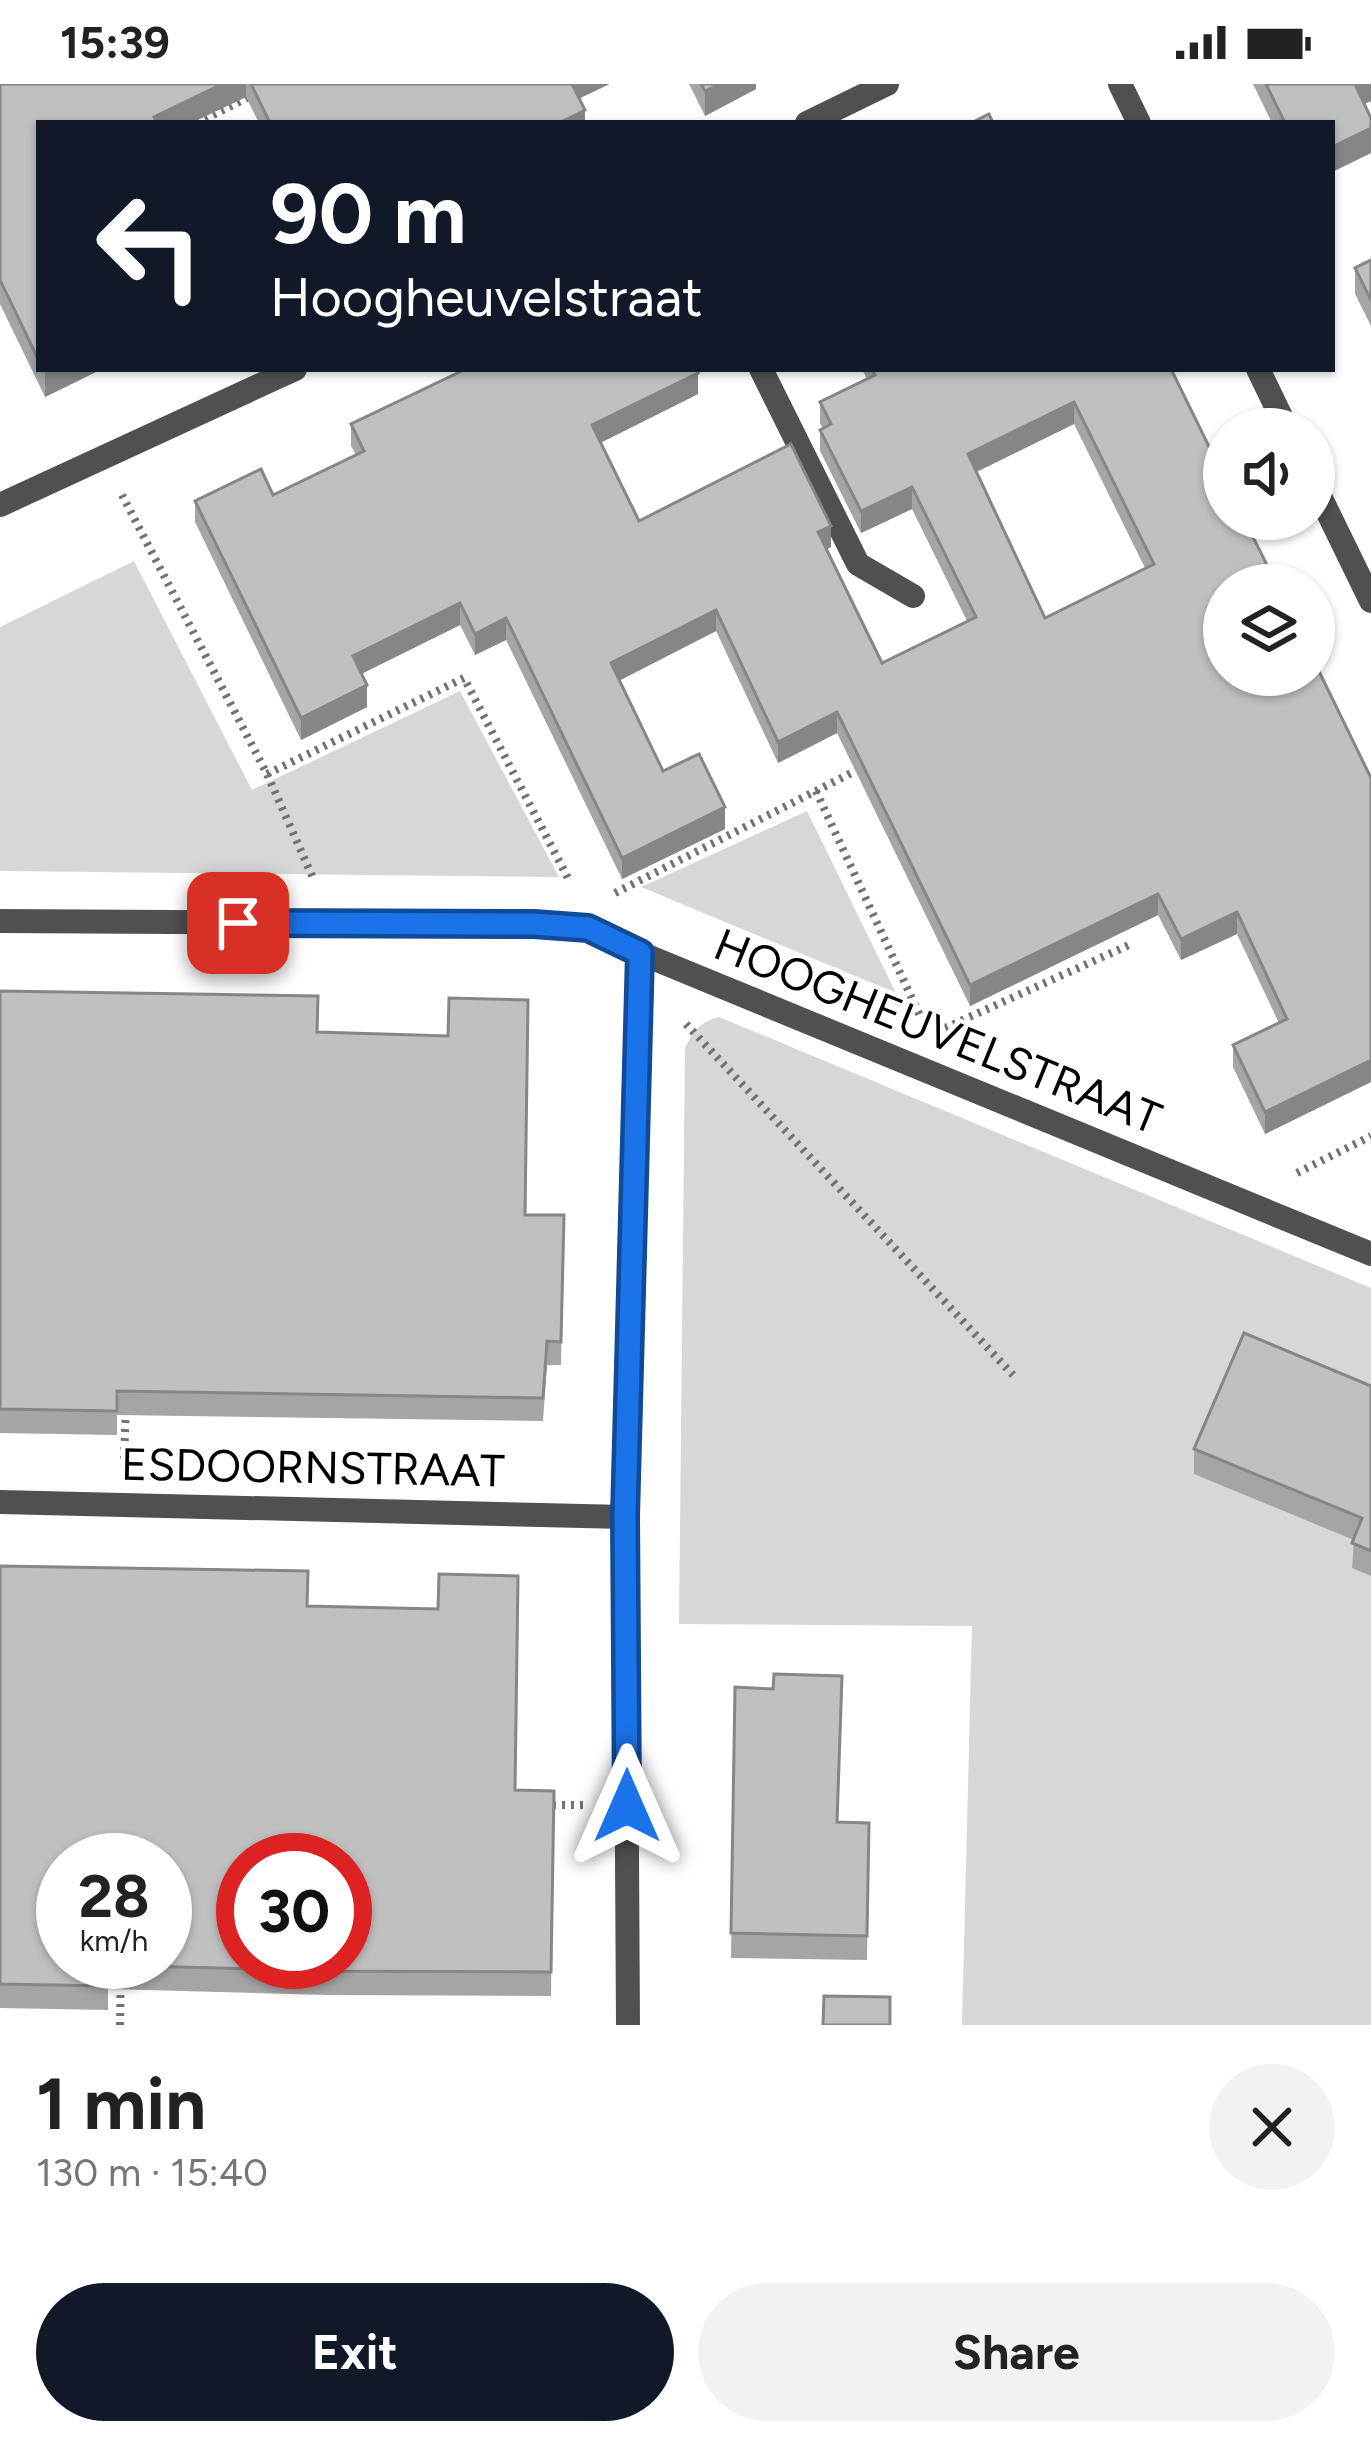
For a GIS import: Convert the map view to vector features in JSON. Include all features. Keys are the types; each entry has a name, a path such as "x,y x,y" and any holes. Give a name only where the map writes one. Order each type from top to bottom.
{"street":[{"path":"1120,84 1137,120"},
{"path":"812,120 882,85"},
{"path":"0,505 289,372"},
{"path":"762,372 857,564 913,596"},
{"path":"1259,372 1277,408"},
{"path":"1335,527 1371,601"},
{"name":"HOOGHEUVELSTRAAT","path":"0,921 588,928 640,964 1371,1254"},
{"path":"628,2025 625,1516 640,964"},
{"name":"ESDOORNSTRAAT","path":"0,1502 625,1516"}],"path":[{"path":"203,120 256,94"},
{"path":"103,458 267,774 333,924"},
{"path":"267,774 464,678 569,878 588,928"},
{"path":"588,928 617,890 878,760"},
{"path":"816,791 930,1035 1129,945"},
{"path":"640,964 1013,1375"},
{"path":"1258,1208 1268,1188 1371,1136"},
{"path":"123,1505 127,1386"},
{"path":"532,1804 627,1806"},
{"path":"120,2025 121,1989"}],"shaded area":[{"path":"134,561 252,790 460,691 559,877 0,871 0,627"},
{"path":"807,811 896,993 641,887"},
{"path":"719,1017 1371,1288 1371,2025 962,2025 972,1626 679,1624 685,1048 698,1028"}],"building":[{"path":"0,84 222,84 156,120 36,120 36,355 0,280"},
{"path":"251,84 572,84 585,110 565,120 269,120"},
{"path":"1266,84 1355,84 1371,128 1335,146 1335,120 1284,120"},
{"path":"1371,260 1371,300 1355,268"},
{"path":"460,372 698,372 592,425 639,521 791,444 831,526 818,532 882,663 976,617 912,487 861,511 820,430 831,424 820,402 874,372 1172,372 1203,434 1203,540 1254,540 1266,564 1203,564 1203,696 1331,696 1371,778 1371,1060 1265,1112 1233,1045 1287,1019 1237,912 1181,939 1158,894 970,985 837,712 778,742 716,610 611,663 663,771 699,754 725,807 622,858 506,618 475,634 460,603 353,656 367,685 301,718 195,501 261,469 273,495 364,451 351,424","holes":["1074,402 1154,564 1045,618 968,454"]},
{"path":"0,991 318,996 317,1032 448,1036 449,998 528,1000 525,1215 564,1215 561,1342 547,1341 543,1398 117,1391 117,1411 0,1409"},
{"path":"1244,1333 1371,1386 1371,1551 1352,1543 1362,1518 1194,1449"},
{"path":"0,1566 308,1571 307,1606 438,1609 439,1574 518,1576 515,1790 554,1791 551,1972 372,1971 372,1833 216,1833 216,1968 192,1967 192,1833 36,1833 36,1985 0,1984"},
{"path":"774,1674 842,1676 837,1822 869,1823 867,1936 731,1933 735,1687 773,1689"},
{"path":"824,1996 890,1997 890,2025 823,2025"}],"route":[{"path":"238,923 588,928 640,953 625,1516 627,1806"}]}
